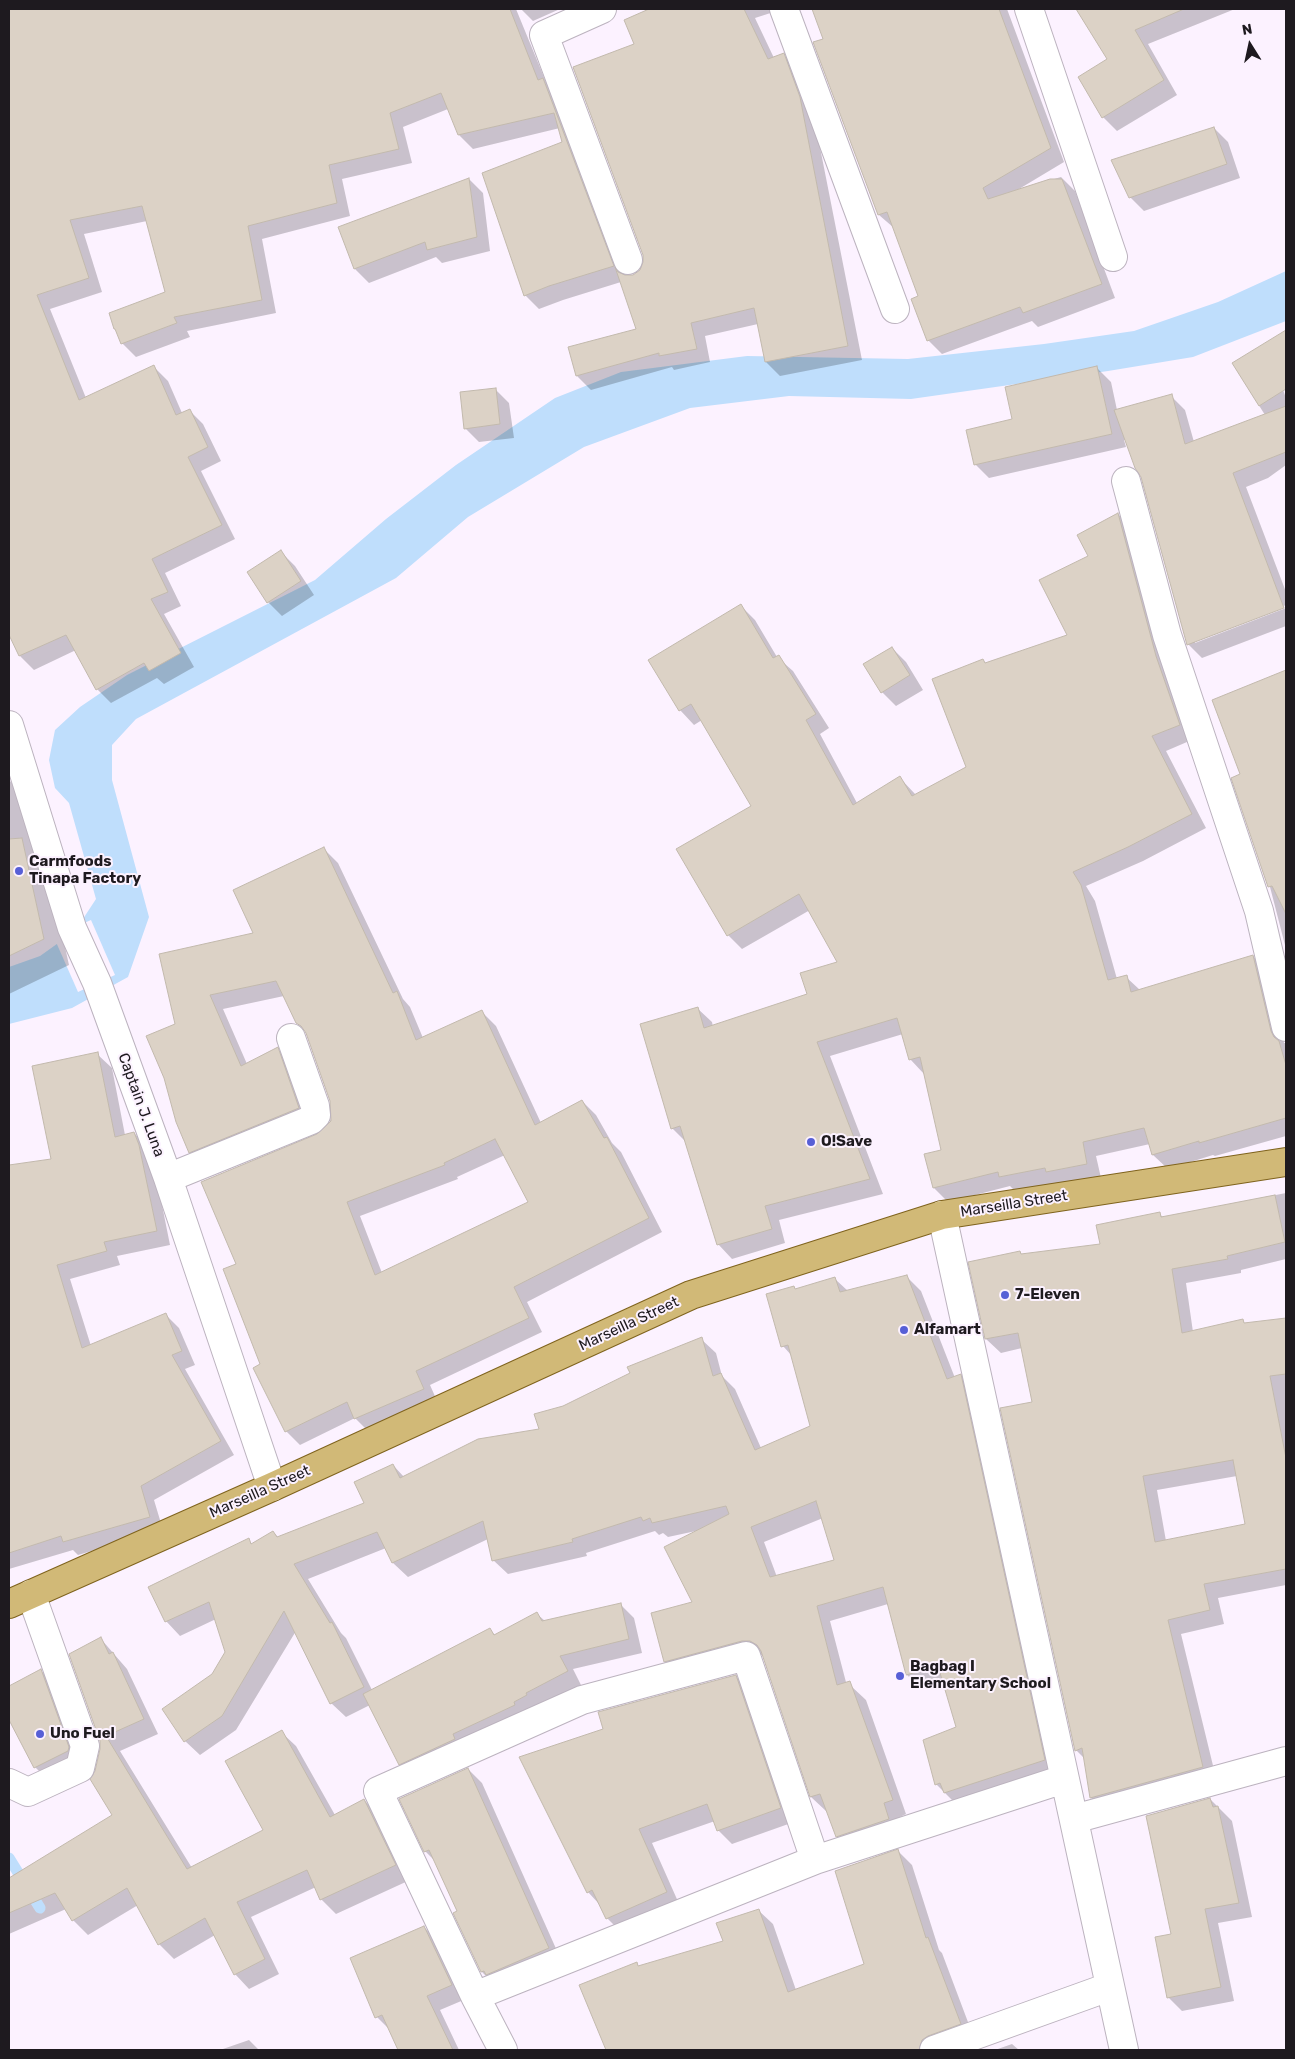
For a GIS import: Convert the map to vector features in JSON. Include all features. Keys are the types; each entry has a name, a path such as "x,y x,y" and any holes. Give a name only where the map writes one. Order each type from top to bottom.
{"main road":[{"name":"Marseilla Street","path":"20,1599 691,1295 942,1215 1286,1162"}],"street":[{"path":"602,9 544,36 628,260"},
{"path":"784,9 895,309"},
{"path":"1029,9 1113,257"},
{"path":"1126,481 1167,635 1260,911 1286,1027"},
{"name":"Captain J. Luna","path":"9,726 72,928 97,983 168,1178 272,1486"},
{"path":"168,1178 311,1120 316,1115 315,1106 291,1038"},
{"path":"942,1215 1124,2050"},
{"path":"9,1783 28,1792 80,1768 85,1746 20,1599"},
{"path":"503,2050 475,1996 378,1791 582,1700 746,1656 815,1860"},
{"path":"1074,1819 1286,1761"},
{"path":"475,1996 815,1860 1064,1779"},
{"path":"934,2050 1109,1987"}],"water":[{"path":"1286,271 1286,321 1193,357 911,399 789,396 690,408 584,447 468,517 396,578 136,719 112,745 112,780 149,917 128,977 72,1008 9,1024 9,967 40,956 75,931 96,899 69,803 55,788 49,760 55,730 80,707 127,675 315,580 386,519 456,465 555,398 621,372 747,356 908,359 1044,344 1134,331 1218,302"}],"pier":[{"path":"91,920 115,975 78,992 56,942 75,927"}],"building":[{"path":"9,9 510,9 538,80 543,78 614,266 549,286 524,296 482,173 562,142 554,113 458,135 441,93 390,113 399,149 329,165 337,203 248,226 262,300 174,317 177,323 121,344 109,313 165,292 142,206 70,220 89,278 37,295 79,400 154,365 176,415 190,409 208,447 188,457 222,525 152,559 168,592 151,599 181,653 149,671 144,663 96,690 66,635 19,656 9,635"},
{"path":"649,9 744,9 768,59 784,53 800,97 848,346 765,362 754,308 691,323 697,349 659,356 659,353 576,376 568,347 636,329 615,267 618,272 625,275 633,275 640,270 643,255 573,67 634,44 624,20"},
{"path":"812,9 999,9 1051,148 983,188 988,199 1050,179 1062,179 1102,284 1023,313 1020,307 927,341 911,299 918,296 887,212 878,215 813,42 823,39"},
{"path":"1076,9 1184,9 1135,30 1164,80 1102,118 1078,77 1107,59"},
{"path":"1214,127 1227,164 1129,198 1111,160"},
{"path":"469,178 477,237 427,250 425,242 354,269 338,227"},
{"path":"1286,330 1286,389 1259,406 1232,363"},
{"path":"1097,366 1112,434 974,465 966,430 1012,419 1005,387"},
{"path":"496,388 500,424 464,429 460,392"},
{"path":"1172,394 1185,444 1286,406 1286,452 1233,473 1284,608 1187,645 1141,477 1135,468 1114,410"},
{"path":"1118,513 1156,656 1180,725 1152,736 1192,814 1128,847 1073,872 1081,885 1108,980 1127,975 1131,992 1253,955 1271,1031 1279,1041 1286,1065 1286,1118 1152,1155 1144,1128 1083,1142 1087,1164 1046,1172 1045,1168 999,1177 998,1172 933,1188 924,1154 941,1150 920,1057 909,1060 897,1018 817,1042 870,1179 765,1206 772,1229 717,1245 680,1126 671,1129 640,1024 698,1007 704,1028 807,994 800,973 837,962 799,894 727,936 676,849 751,806 691,704 679,711 648,660 741,604 773,658 779,655 816,714 806,720 853,805 900,776 912,796 966,767 932,679 983,659 985,663 1067,635 1039,580 1088,556 1077,535"},
{"path":"281,550 301,581 267,603 247,572"},
{"path":"892,647 910,675 881,693 863,664"},
{"path":"1286,670 1286,914 1272,886 1268,887 1231,778 1240,774 1212,700"},
{"name":"Carmfoods Tinapa Factory","path":"22,838 44,939 9,956 9,839"},
{"path":"324,847 393,993 397,991 416,1040 482,1010 535,1125 582,1100 604,1138 607,1137 649,1218 514,1287 529,1318 416,1371 424,1389 354,1419 347,1402 285,1432 253,1368 260,1364 223,1269 236,1264 201,1182 317,1134 331,1121 330,1101 306,1033 296,1023 276,981 210,995 241,1066 278,1047 299,1108 189,1153 176,1122 164,1078 146,1036 175,1024 159,954 253,933 233,890","holes":["495,1139 528,1202 375,1275 347,1202 445,1165 444,1163"]},
{"path":"98,1052 115,1137 134,1132 139,1145 157,1231 104,1242 107,1251 57,1265 82,1348 166,1313 182,1351 172,1355 221,1441 141,1486 150,1517 63,1542 61,1536 9,1553 9,1165 51,1159 32,1066"},
{"path":"1275,1195 1285,1242 1227,1256 1228,1259 1172,1269 1182,1333 1243,1319 1244,1323 1286,1318 1286,1374 1270,1376 1286,1458 1286,1569 1204,1584 1210,1610 1168,1620 1203,1767 1090,1798 1082,1748 1075,1751 1000,1408 1032,1402 1018,1333 985,1339 968,1262 1020,1251 1021,1254 1100,1244 1096,1225 1160,1212 1161,1217","holes":["1233,1460 1245,1524 1155,1542 1143,1476"]},
{"path":"907,1275 947,1379 961,1374 1045,1760 944,1793 940,1783 935,1785 923,1740 956,1727 938,1666 906,1675 883,1587 817,1606 837,1685 850,1681 893,1800 884,1803 889,1819 836,1837 820,1794 810,1797 761,1651 757,1645 750,1641 742,1641 664,1662 651,1613 692,1602 664,1547 729,1514 726,1506 652,1523 650,1518 643,1521 641,1517 572,1539 573,1542 492,1561 483,1521 392,1563 377,1532 294,1564 330,1623 332,1622 364,1687 330,1704 284,1611 222,1716 184,1742 162,1709 212,1674 225,1652 209,1602 165,1622 148,1587 249,1538 251,1544 273,1531 277,1537 364,1503 354,1482 393,1464 400,1478 478,1439 539,1429 534,1414 563,1406 630,1373 627,1367 702,1337 713,1376 721,1373 755,1450 810,1426 788,1345 781,1347 766,1294 794,1286 795,1289 835,1277 840,1292","holes":["816,1501 834,1560 770,1577 751,1527"]},
{"path":"621,1603 629,1639 560,1656 568,1671 526,1693 527,1695 514,1702 515,1705 453,1734 455,1739 399,1765 363,1694 490,1628 494,1635 537,1612 542,1621"},
{"path":"101,1637 109,1654 113,1652 144,1719 106,1736 187,1869 263,1830 225,1761 282,1730 330,1817 364,1799 396,1865 320,1900 307,1870 237,1902 265,1959 234,1975 205,1918 158,1945 127,1888 72,1921 55,1893 9,1913 9,1878 112,1815 90,1779 95,1771 100,1741 69,1654"},
{"name":"Uno Fuel","path":"41,1669 69,1747 68,1751 34,1768 9,1720 9,1686"},
{"path":"736,1675 781,1808 717,1831 707,1804 639,1829 667,1892 606,1919 592,1890 587,1893 519,1757 603,1729 598,1712"},
{"path":"468,1768 549,1948 486,1975 484,1971 481,1972 453,1913 457,1911 429,1850 424,1852 399,1799"},
{"path":"1210,1798 1213,1807 1218,1806 1239,1903 1205,1909 1221,1987 1167,1998 1155,1937 1171,1934 1146,1816"},
{"path":"898,1849 926,1938 928,1937 961,2024 928,2036 922,2040 919,2050 606,2050 579,1985 637,1962 638,1966 723,1941 716,1923 759,1909 788,1992 864,1964 835,1871"},
{"path":"424,1926 452,1985 427,1996 453,2050 398,2050 382,2015 375,2018 350,1958"}],"waterway":[{"path":"9,1858 40,1908"}],"place":[{"name":"Carmfoods Tinapa Factory","path":"19,871"},
{"name":"O!Save","path":"811,1142"},
{"name":"7-Eleven","path":"1005,1295"},
{"name":"Alfamart","path":"904,1330"},
{"name":"Bagbag I Elementary School","path":"900,1676"},
{"name":"Uno Fuel","path":"40,1734"}]}
